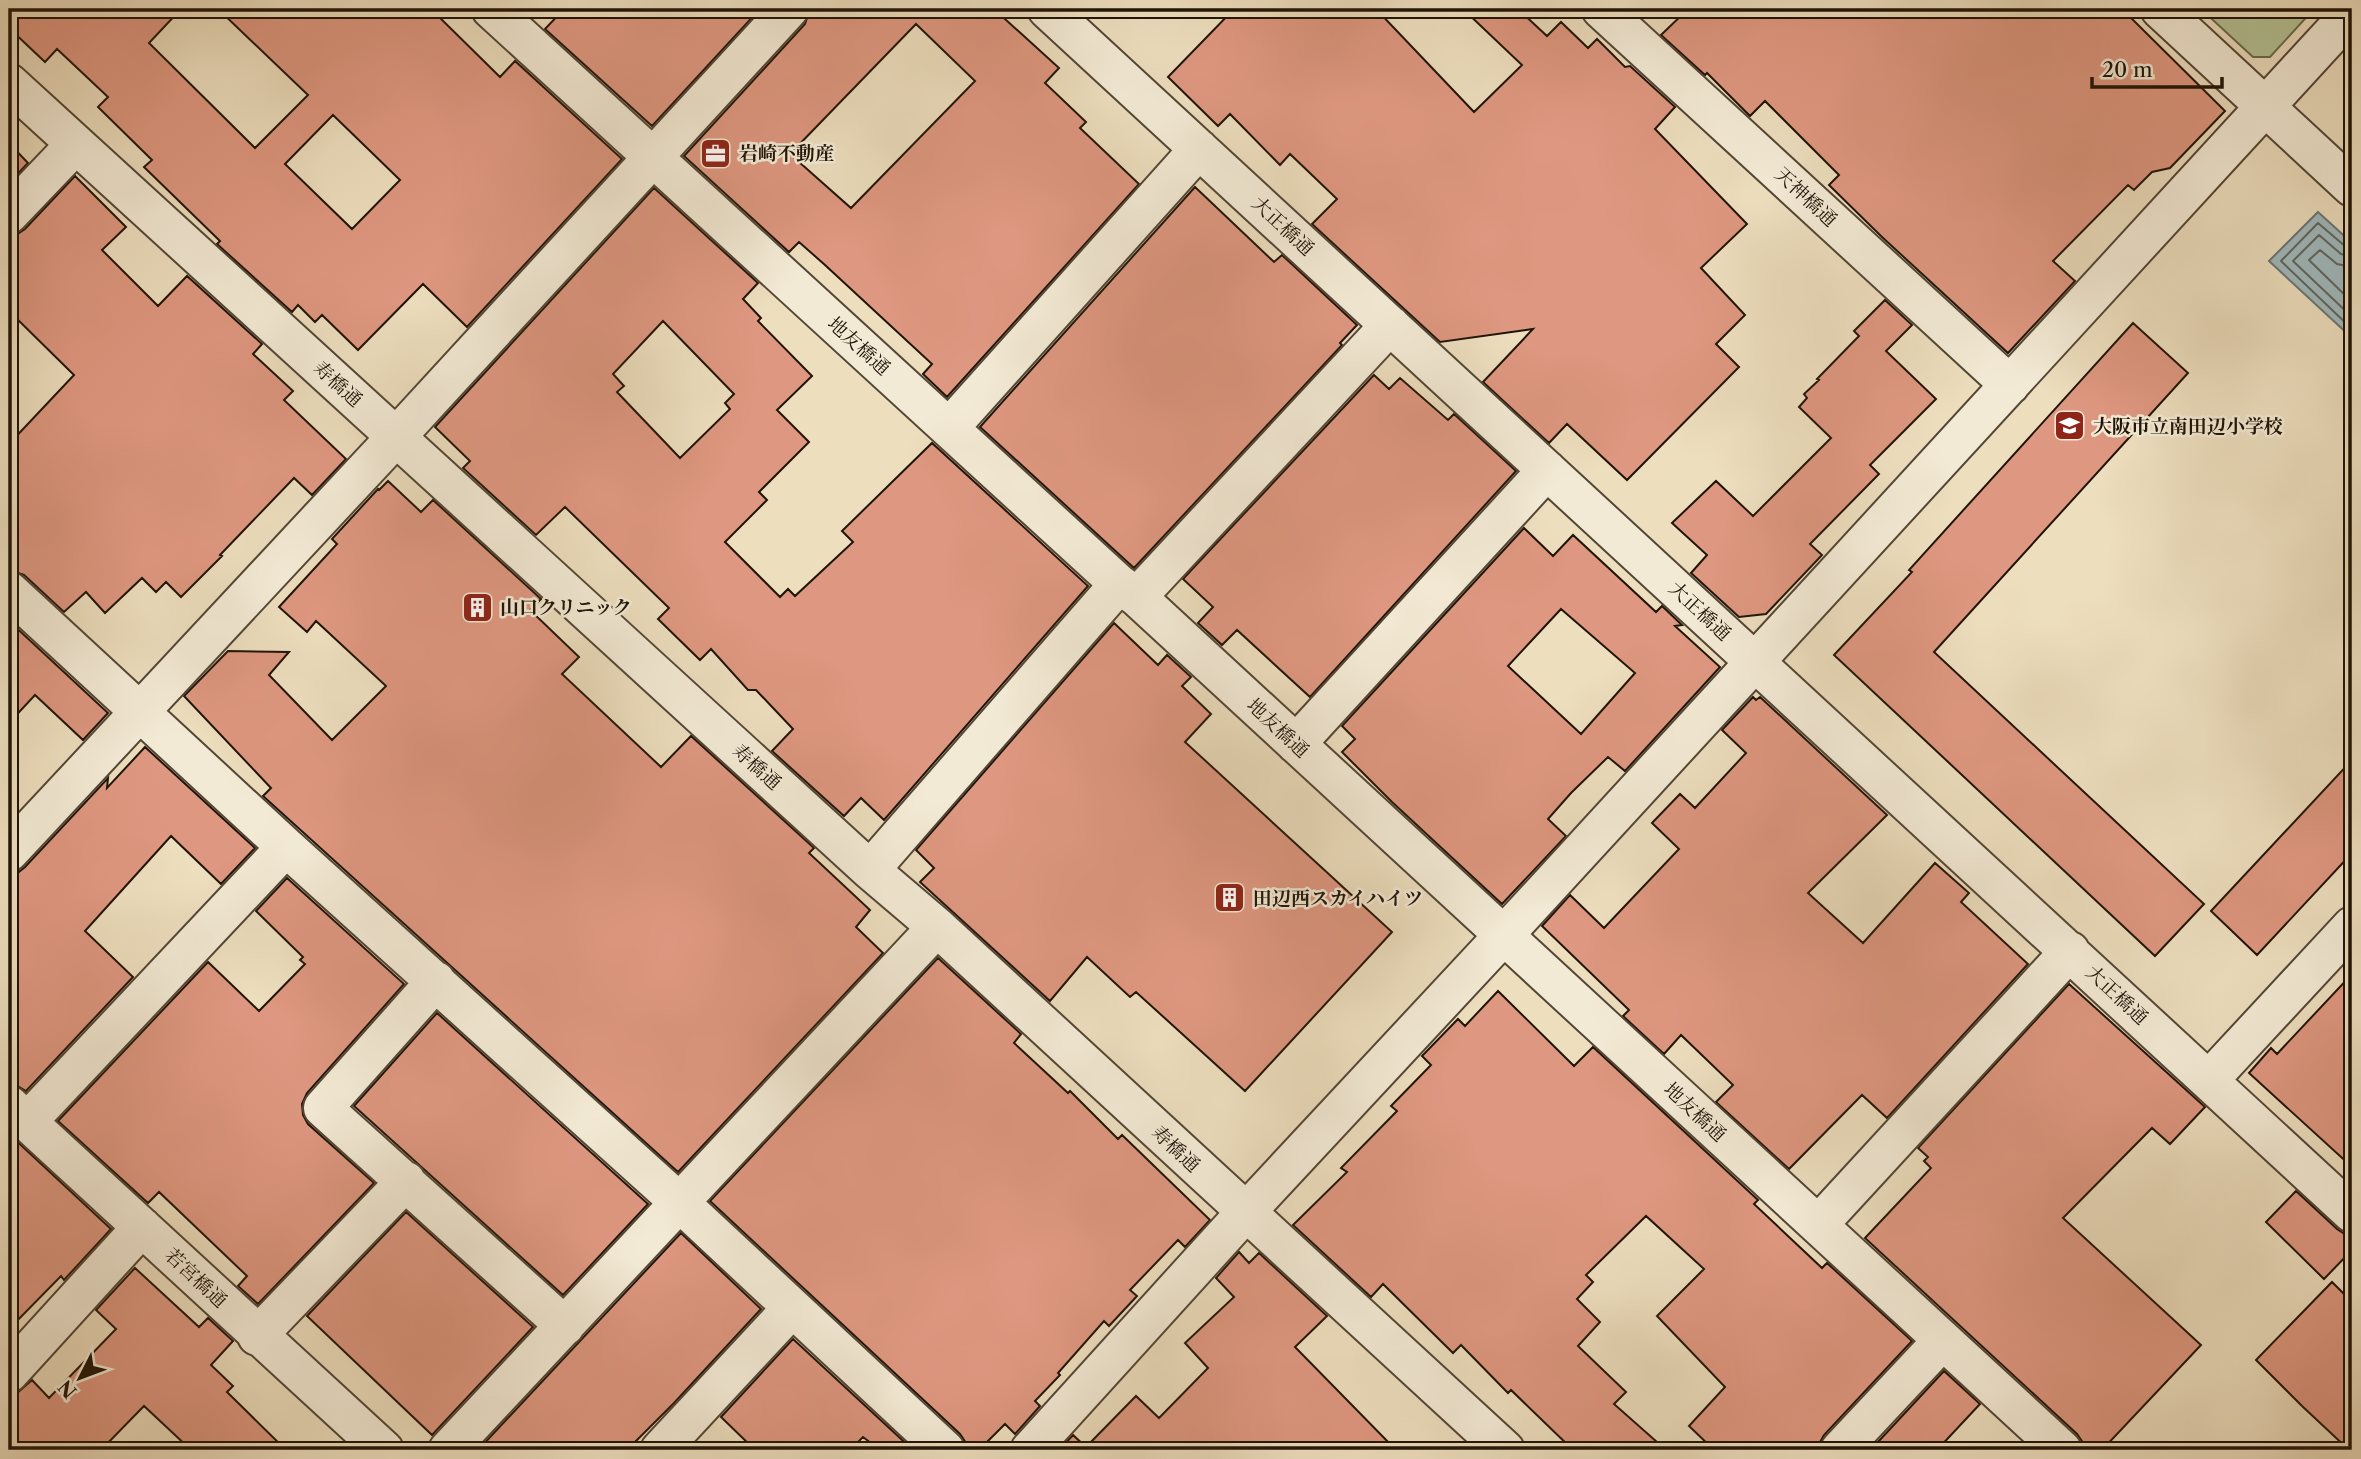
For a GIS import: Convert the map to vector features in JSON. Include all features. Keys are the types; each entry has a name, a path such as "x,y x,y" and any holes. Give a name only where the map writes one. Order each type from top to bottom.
{"street":[{"name":"地友橋通","path":"491,9 1296,744 2062,1450"},
{"path":"9,852 396,438 789,9"},
{"name":"大正橋通","path":"1047,9 2352,1213"},
{"name":"天神橋通","path":"1601,9 2010,385"},
{"path":"2160,9 2352,187"},
{"path":"1030,1450 1245,1213 2352,12"},
{"name":"寿橋通","path":"9,83 870,870 937,927 1505,1450"},
{"path":"9,214 75,145"},
{"path":"949,428 1199,149"},
{"path":"870,870 1128,591 1390,325"},
{"path":"1296,744 1547,470"},
{"path":"9,591 286,847 680,1202 945,1450"},
{"path":"18,1113 286,847"},
{"path":"2210,1080 2352,926"},
{"path":"448,1450 937,927"},
{"path":"1818,1225 2070,951"},
{"path":"436,981 323,1108 565,1326"},
{"name":"若宮橋通","path":"18,1113 257,1336 384,1450"},
{"path":"257,1336 406,1181"},
{"path":"9,1373 142,1227"},
{"path":"660,1450 792,1308"},
{"path":"1840,1450 1942,1341"}],"green space":[{"path":"2201,9 2314,9 2270,57 2253,57"}],"water":[{"path":"2318,212 2352,243 2352,338 2269,261"}],"building":[{"path":"9,9 181,9 149,43 255,148 308,95 218,9 431,9 500,77 515,61 622,159 467,327 423,284 358,350 322,315 315,322 298,305 292,312 217,244 220,241 144,167 152,160 98,107 108,97 57,49 45,62 9,28","holes":["333,115 400,180 352,229 285,164"]},
{"path":"564,9 760,9 652,126 545,29"},
{"path":"810,9 994,9 1059,68 1045,83 1086,122 1080,128 1139,184 947,397 923,374 932,364 825,265 799,242 789,252 684,156 805,24","holes":["916,24 975,81 851,208 790,154"]},
{"path":"1234,9 1376,9 1474,112 1522,65 1463,9 1518,9 1547,36 1561,22 1588,48 1597,39 1625,67 1630,66 1675,107 1655,129 1747,224 1701,268 1745,315 1716,344 1739,367 1627,480 1567,424 1549,443 1483,382 1533,329 1440,342 1312,224 1337,199 1290,154 1280,165 1230,114 1218,126 1168,77"},
{"path":"1688,9 2122,9 2225,111 2170,168 2152,172 2134,190 2128,185 2053,261 2075,281 2008,353 1829,185 1839,175 1765,101 1750,116 1707,73 1705,75 1661,35"},
{"path":"9,143 28,163 9,183"},
{"path":"75,176 126,227 102,250 158,306 187,276 262,344 253,354 293,391 284,400 346,459 312,495 294,478 181,597 166,582 156,592 142,578 105,613 86,592 64,612 24,575 9,570 9,444 74,375 9,311 9,235 16,235 25,229"},
{"path":"1195,187 1274,262 1282,255 1357,325 1340,343 1342,345 1134,568 980,427"},
{"path":"654,188 758,283 743,299 761,318 758,321 812,376 777,410 809,442 759,492 767,500 725,542 780,597 788,589 795,596 853,542 842,531 932,443 1088,586 884,820 861,798 844,816 772,751 793,729 756,690 748,690 711,649 700,660 658,619 669,608 565,507 536,535 463,468 470,461 435,427","holes":["663,321 734,394 725,403 730,409 680,458 617,392 624,386 613,374"]},
{"path":"1885,300 1912,325 1886,351 1936,399 1870,465 1879,474 1810,544 1822,555 1766,614 1739,617 1691,573 1707,555 1672,523 1716,481 1753,516 1831,438 1799,407 1807,398 1804,394 1859,336 1854,331"},
{"path":"2133,323 2188,373 1934,652 2204,904 2155,956 1834,655 1912,572 1909,570"},
{"path":"1374,375 1389,389 1400,378 1448,420 1454,414 1516,471 1310,697 1237,630 1222,645 1198,623 1213,607 1183,579"},
{"path":"388,481 421,512 433,500 541,599 530,610 579,657 562,674 661,767 691,736 814,848 809,853 870,910 856,927 883,953 678,1172 263,796 271,788 184,696 228,651 289,652 269,675 332,740 386,686 316,621 307,632 279,607 337,544 332,539"},
{"path":"1524,528 1553,556 1573,535 1656,612 1662,606 1682,625 1675,626 1720,667 1625,771 1608,757 1571,793 1548,819 1566,836 1502,904 1342,752 1355,739 1342,726","holes":["1561,609 1635,673 1581,734 1508,666"]},
{"path":"9,621 108,713 83,740 35,695 9,723"},
{"path":"1114,623 1158,665 1167,655 1191,677 1182,686 1211,714 1185,742 1392,932 1245,1091 1136,992 1130,997 1087,957 1050,1001 920,882 934,868 916,850"},
{"path":"1753,697 1756,700 1760,697 1887,815 1808,893 1863,943 1935,863 1969,893 1961,902 2028,964 1887,1118 1862,1095 1789,1169 1716,1102 1733,1085 1681,1035 1664,1054 1623,1016 1629,1010 1542,926 1570,895 1604,928 1679,849 1652,823 1680,794 1695,808 1746,753 1722,730"},
{"path":"145,747 255,848 221,884 171,836 85,931 133,977 26,1091 9,1084 9,880 25,867 108,778 107,788"},
{"path":"2352,760 2352,853 2257,955 2211,911"},
{"path":"287,878 404,984 307,1093 302,1104 303,1115 308,1124 374,1183 258,1304 238,1286 247,1276 159,1192 148,1203 58,1121 208,962 259,1011 305,964 300,960 303,957 256,911"},
{"path":"938,958 1021,1034 1014,1043 1068,1093 1070,1091 1118,1139 1122,1135 1210,1220 1185,1247 1178,1240 1130,1290 1137,1296 1109,1326 1104,1321 1058,1373 1060,1375 1035,1401 1040,1406 1015,1434 1005,1424 979,1450 966,1450 966,1443 960,1434 710,1201"},
{"path":"2352,974 2352,1167 2249,1073 2271,1048 2277,1054"},
{"path":"2069,984 2205,1107 2170,1144 2152,1128 2063,1218 2201,1345 2102,1450 2088,1450 2077,1434 1865,1238 1931,1168 1924,1161 1928,1157 1918,1148"},
{"path":"1498,991 1574,1066 1593,1047 1758,1200 1754,1204 1822,1268 1827,1263 1912,1341 1824,1435 1819,1450 1714,1450 1689,1426 1725,1387 1657,1316 1704,1269 1646,1216 1586,1275 1593,1282 1577,1299 1600,1322 1578,1346 1626,1392 1614,1404 1666,1450 1573,1450 1511,1390 1508,1393 1461,1345 1453,1353 1383,1284 1371,1297 1293,1225 1347,1172 1341,1168 1397,1111 1391,1106 1431,1065 1422,1056 1458,1019 1465,1026"},
{"path":"437,1013 648,1204 563,1295 354,1106"},
{"path":"9,1134 111,1229 64,1280 61,1276 9,1329"},
{"path":"2296,1191 2337,1229 2352,1239 2352,1250 2324,1279 2266,1222"},
{"path":"406,1212 533,1327 432,1435 307,1316"},
{"path":"681,1233 761,1309 674,1403 627,1450 478,1450"},
{"path":"1239,1252 1249,1263 1259,1253 1327,1316 1295,1347 1396,1450 1059,1450 1073,1435 1086,1447 1136,1396 1159,1418 1208,1368 1185,1343 1234,1297 1216,1278"},
{"path":"135,1268 199,1327 208,1318 233,1341 211,1365 233,1386 227,1392 286,1450 191,1450 144,1406 101,1450 9,1450 9,1394 16,1394 32,1380 49,1398 116,1329 96,1310"},
{"path":"2332,1282 2352,1302 2352,1450 2256,1360"},
{"path":"793,1339 913,1450 880,1450 863,1437 850,1450 755,1450 721,1417"},
{"path":"1944,1371 1980,1404 1937,1450 1884,1450 1877,1443"}],"place":[{"name":"岩崎不動産","path":"716,153"},
{"name":"大阪市立南田辺小学校","path":"2070,426"},
{"name":"山口クリニック","path":"477,607"},
{"name":"田辺西スカイハイツ","path":"1230,898"}]}
